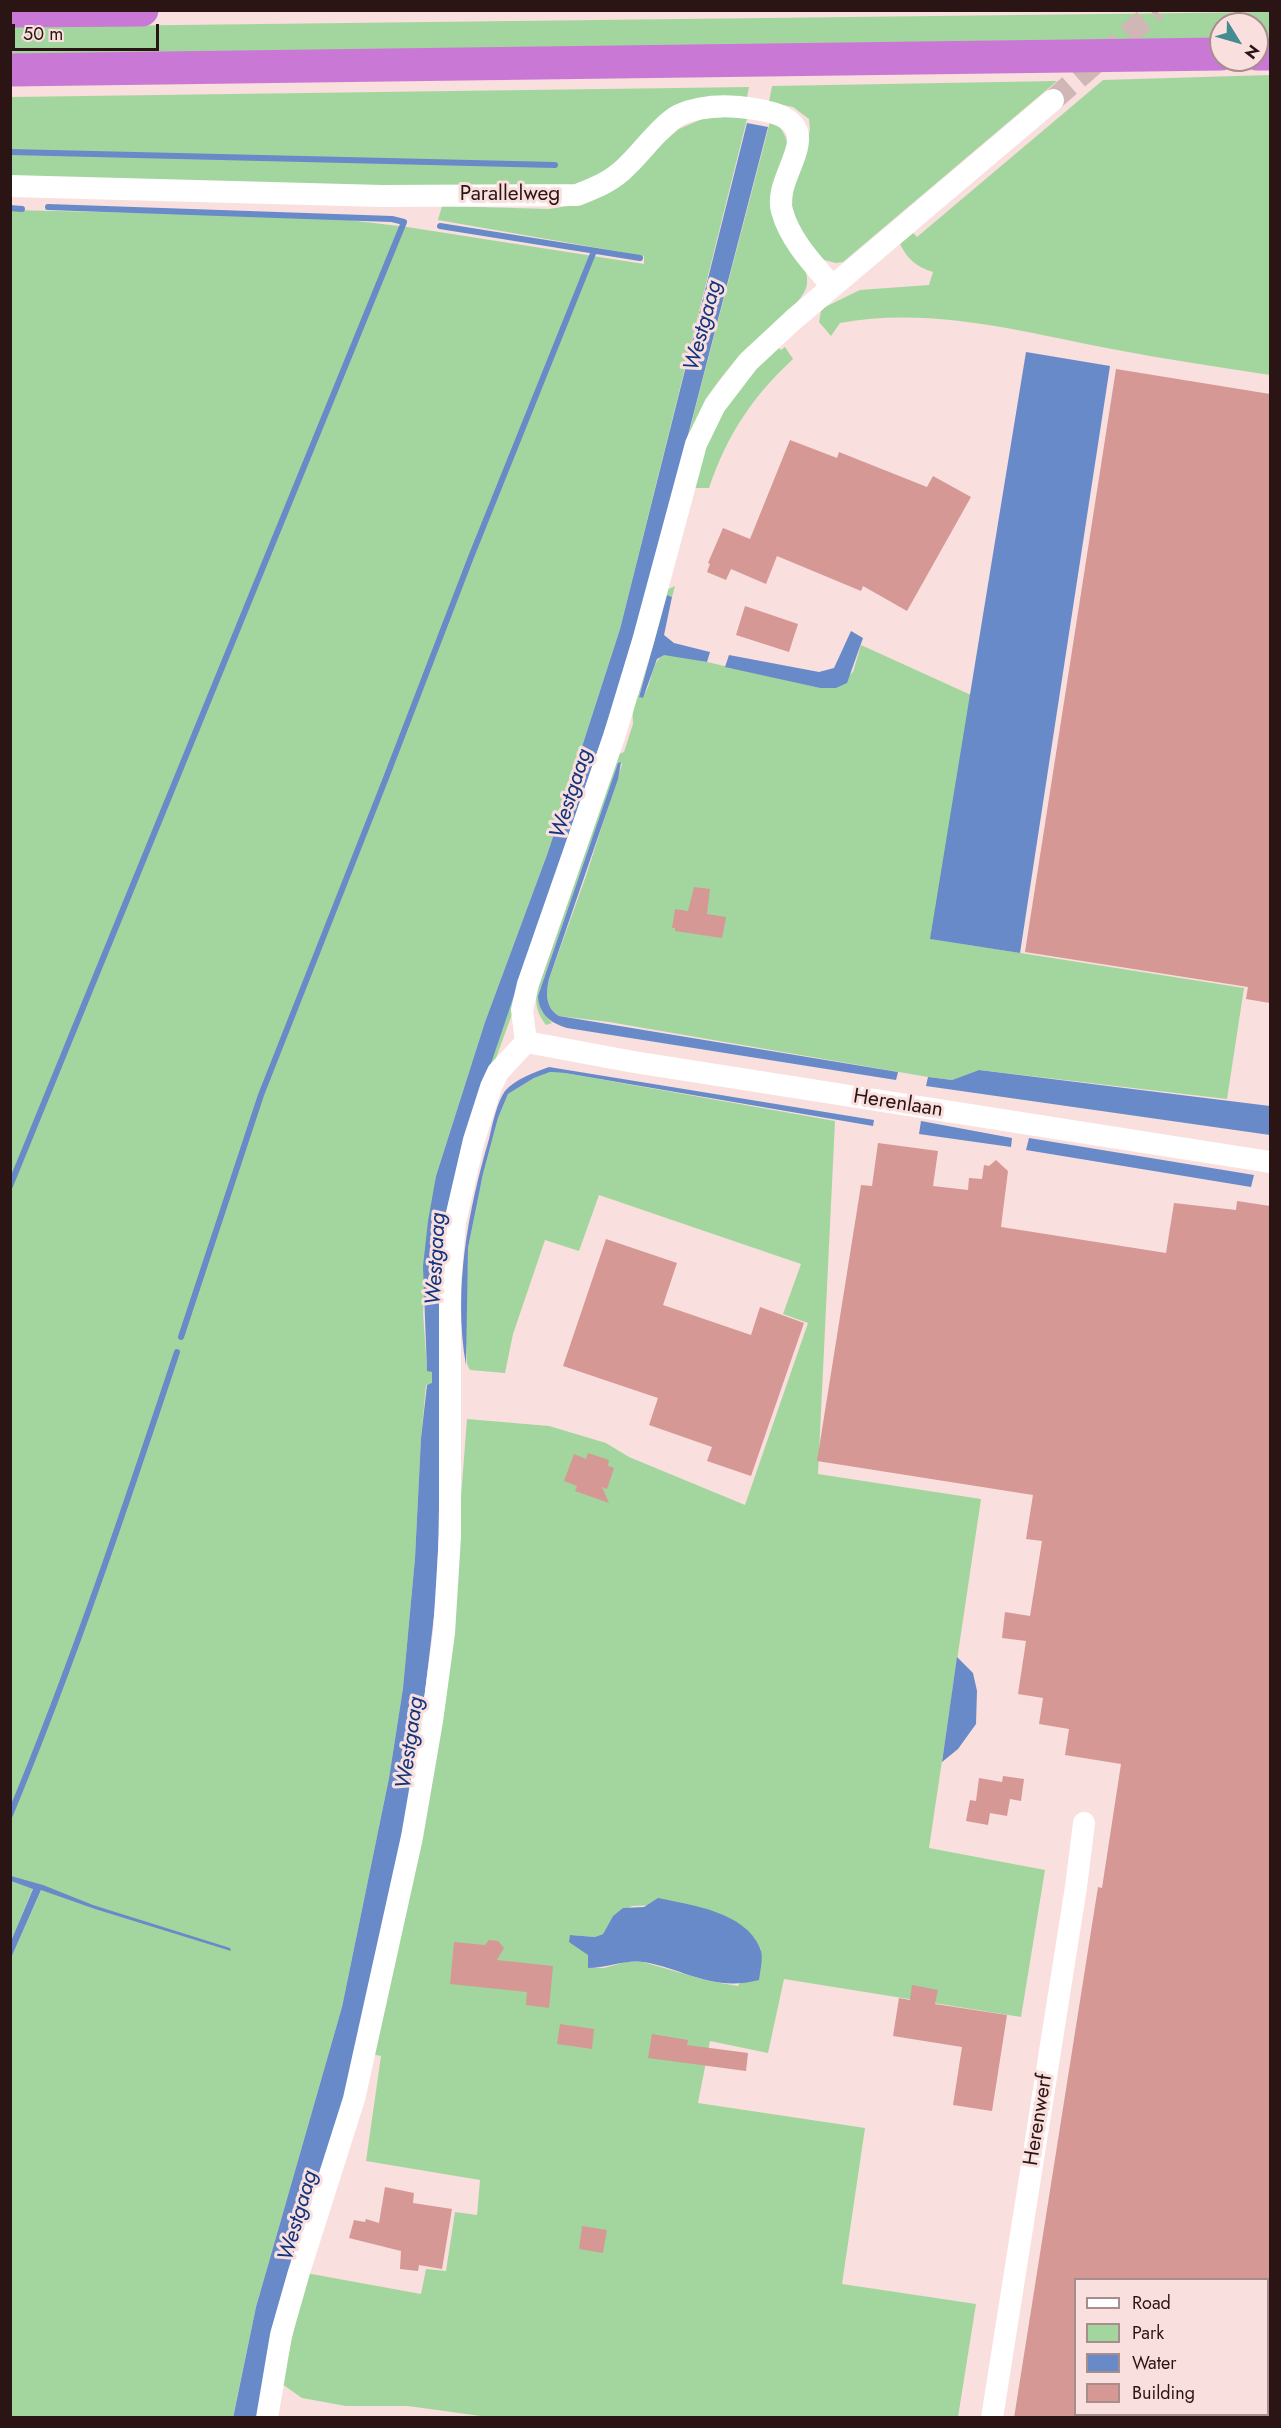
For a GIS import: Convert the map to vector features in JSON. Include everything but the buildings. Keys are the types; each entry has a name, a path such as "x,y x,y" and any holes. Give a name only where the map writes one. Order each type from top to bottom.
{"highway":[{"path":"10,11 142,10"},
{"path":"10,70 1209,54"}],"street":[{"path":"267,2418 281,2335 356,2087 412,1837 432,1721 444,1633 450,1536 450,1283 454,1222 474,1140 491,1087 498,1072 526,1042 522,1010 528,984 614,737 643,641 696,444 715,405 747,362 832,286 1053,100"},
{"name":"Parallelweg","path":"10,186 382,196 577,195 603,185 626,168 678,116 734,105 774,112 793,126 798,139 796,155 781,192 781,209 791,235 832,286"},
{"name":"Herenlaan","path":"526,1042 634,1062 1270,1162"},
{"name":"Herenwerf","path":"992,2418 1074,1899 1084,1822"}],"green space":[{"path":"1270,12 1270,46 1269,46"},
{"path":"1209,13 1209,46 11,58 10,27"},
{"path":"1270,75 1270,375 943,319 874,319 840,323 831,336 819,322 821,311 825,307 860,290 929,285 933,272 913,262 900,244 913,233 917,237 1103,80"},
{"path":"1057,81 843,262 824,260 798,232 792,206 793,189 810,130 809,119 793,107 769,102 772,86"},
{"path":"749,87 746,102 692,101 594,179 557,191 11,178 11,97"},
{"path":"748,115 620,629 548,852 485,1022 436,1176 423,1312 427,1370 432,1372 432,1384 426,1385 415,1558 403,1688 389,1778 342,2007 256,2307 233,2417 11,2418 11,1958 43,1886 10,1876 11,210 323,217 407,227 644,264 644,256 438,220 442,206 549,209 574,205 659,146 679,129 702,119"},
{"path":"771,118 782,130 787,142 785,163 773,198 775,221 803,265 807,274 807,284 804,292 790,310 729,367 705,401 690,438 656,577 622,694 564,869 478,1109 462,1163 448,1237 446,1374 442,1374 443,1244 452,1187 485,1077 563,860 622,679 649,585"},
{"path":"778,347 781,350 785,347 793,359 765,388 742,418 724,451 709,488 689,488 716,422 755,370"},
{"path":"675,586 672,597 667,595 639,696 641,698 648,688 659,658 664,654 820,688 836,688 853,672 861,645 971,695 931,939 1244,988 1227,1099 979,1070 952,1080 609,1022 559,1016 549,1004 547,990 549,979 586,876 622,764 620,762 538,996 542,1012 552,1023 546,1025 536,1004 539,981 617,755 624,752 633,724 632,695 662,592"},
{"path":"550,1072 565,1073 835,1121 818,1474 981,1499 929,1848 1045,1870 1021,2017 784,1979 768,2053 710,2041 698,2103 865,2128 842,2284 976,2304 958,2417 495,2418 408,2406 346,2406 302,2398 282,2384 306,2273 421,2294 426,2269 446,2271 455,2212 477,2215 480,2180 366,2161 381,2056 371,2054 449,1653 467,1419 549,1426 606,1443 629,1457 745,1505 808,1323 783,1314 801,1264 599,1195 579,1251 545,1240 513,1334 505,1373 470,1370 467,1364 465,1319 468,1248 483,1174 498,1118 508,1094 534,1078","holes":["687,1904 729,1918 745,1929 761,1949 738,1986 709,1981 643,1962 626,1962 604,1968 589,1968 588,1955 570,1935 595,1937 603,1934 613,1916 632,1906"]},
{"path":"11,1881 33,1888 11,1941"}],"water":[{"name":"Westgaag","path":"747,123 768,127 649,585 622,679 470,1125 439,1508 437,1590 415,1777 374,1984 257,2417 233,2418 256,2307 342,2007 389,1778 403,1688 415,1558 421,1438 427,1385 432,1383 432,1372 427,1371 423,1266 436,1176 485,1022 548,852 620,629"},
{"path":"1026,352 1110,366 1020,953 930,939"},
{"path":"667,595 672,597 664,635 674,643 710,652 707,662 664,655 657,659 643,698 639,697"},
{"path":"851,631 863,638 847,683 836,688 820,688 725,667 729,655 819,672 834,668"},
{"path":"621,762 618,779 549,979 548,999 554,1012 559,1016 898,1072 896,1080 567,1028 556,1024 543,1013 538,996 618,763"},
{"path":"549,1067 874,1120 873,1126 565,1073 550,1072 534,1078 508,1094 498,1118 483,1174 468,1248 466,1365 461,1308 465,1250 475,1194 495,1114 502,1096 509,1087 526,1076"},
{"path":"979,1070 1270,1106 1270,1135 926,1086 928,1077 952,1080"},
{"path":"921,1121 1012,1138 1011,1147 919,1134"},
{"path":"1029,1138 1254,1175 1251,1187 1026,1150"},
{"path":"957,1657 973,1673 977,1691 976,1724 958,1749 942,1762"},
{"path":"11,1876 43,1885 93,1905 230,1948 231,1951 41,1890 11,1958 11,1941 33,1889 11,1881"},
{"path":"658,1898 701,1907 730,1918 743,1926 760,1948 762,1960 759,1980 743,1983 714,1982 637,1961 588,1968 588,1955 569,1942 570,1935 595,1937 603,1934 613,1916 623,1908 644,1907"}],"waterway":[{"path":"10,152 555,165"},
{"path":"10,1186 404,222 392,219 48,207"},
{"path":"10,208 22,209"},
{"path":"440,226 640,258"},
{"path":"181,1337 261,1095 471,557 594,251"},
{"path":"10,1815 77,1643 177,1352"}],"tunnel":[{"path":"1053,100 1156,10"}]}
